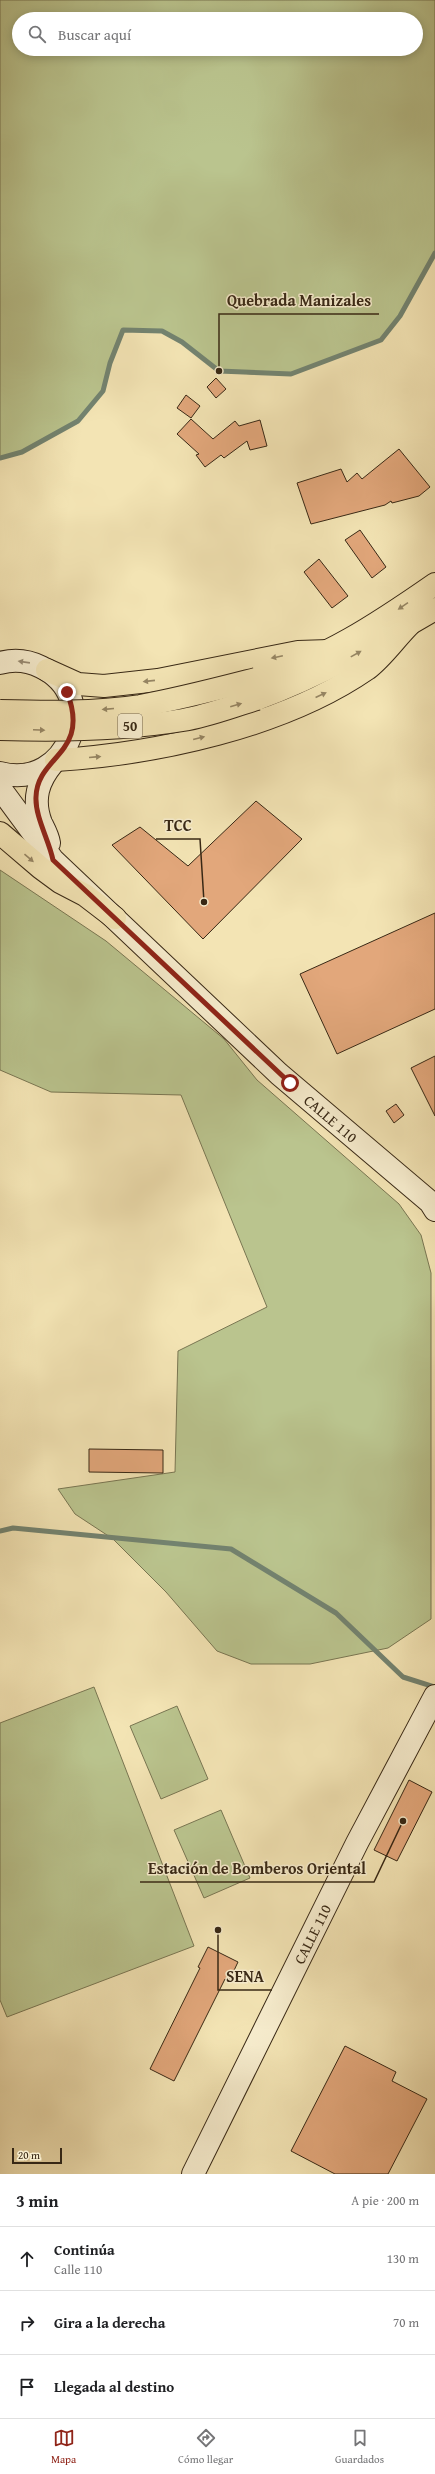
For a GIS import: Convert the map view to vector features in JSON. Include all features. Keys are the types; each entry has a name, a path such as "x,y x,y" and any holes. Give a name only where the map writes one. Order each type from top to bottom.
{"highway":[{"name":"50","path":"0,729 56,731 111,728 177,720 256,689 289,670 360,634 435,584"},
{"name":"50","path":"0,711 90,710 139,706 187,697 295,686 341,663 435,609"},
{"path":"55,761 125,754 193,740 230,730 302,704 368,668 409,625"},
{"path":"47,670 78,684 104,686 158,680 298,652 329,650"},
{"path":"0,833 41,868 60,882 85,895 115,918"}],"main road":[{"path":"0,663 19,661 34,664 47,670 59,679 67,692 72,705 74,720 72,734 66,748 44,774 38,787 36,798 38,812 49,840 53,860"},
{"path":"0,773 20,776 32,774 55,761"},
{"name":"CALLE 110","path":"0,788 53,860 274,1068 430,1202 435,1210"},
{"name":"CALLE 110","path":"193,2174 357,1843 435,1696"}],"green space":[{"path":"0,0 435,0 435,253 400,316 381,340 291,374 252,374 219,371 182,342 162,331 124,330 110,363 103,391 78,421 22,452 0,458"},
{"path":"0,870 106,941 224,1039 257,1080 399,1204 421,1235 431,1273 431,1619 388,1648 310,1664 251,1664 217,1651 166,1592 113,1539 75,1514 58,1489 175,1472 178,1351 267,1307 181,1095 51,1092 0,1070"},
{"path":"94,1687 194,1946 7,2017 0,2000 0,1723"},
{"path":"177,1706 208,1779 161,1799 130,1726"},
{"path":"221,1810 250,1878 204,1898 174,1830"}],"building":[{"path":"216,378 226,389 216,398 207,387"},
{"path":"186,395 200,406 191,418 177,408"},
{"path":"191,419 213,439 235,421 239,426 260,420 267,446 250,450 247,441 224,458 221,455 205,467 196,455 199,454 177,434"},
{"path":"399,449 430,487 419,496 392,503 391,501 385,505 311,524 297,483 341,469 347,482 357,473 362,479"},
{"path":"360,530 386,567 372,578 345,540"},
{"path":"319,559 348,596 332,608 304,572"},
{"path":"256,801 302,839 203,939 112,845 140,827 188,866"},
{"path":"435,913 435,1009 337,1054 300,974"},
{"path":"435,1056 435,1116 411,1068"},
{"path":"396,1104 404,1115 394,1123 386,1111"},
{"path":"89,1449 163,1450 163,1473 89,1472"},
{"path":"409,1780 432,1792 397,1861 374,1850"},
{"path":"208,1947 238,1962 229,1981 225,1979 174,2081 150,2069 200,1968 198,1967"},
{"path":"345,2046 396,2072 392,2081 427,2099 388,2174 335,2174 291,2151"}],"waterway":[{"path":"0,458 22,452 78,421 103,391 110,363 123,330 162,331 182,342 219,371 291,374 381,340 400,316 435,253"},
{"path":"0,1531 13,1528 231,1549 336,1613 403,1677 435,1687"}],"place":[{"name":"Quebrada Manizales","path":"219,371"},
{"name":"TCC","path":"204,902"},
{"name":"Estación de Bomberos Oriental","path":"403,1821"},
{"name":"SENA","path":"218,1930"}],"route":[{"path":"67,692 72,705 74,720 72,734 66,748 44,774 38,787 36,798 38,812 49,840 53,860 290,1083"}]}
